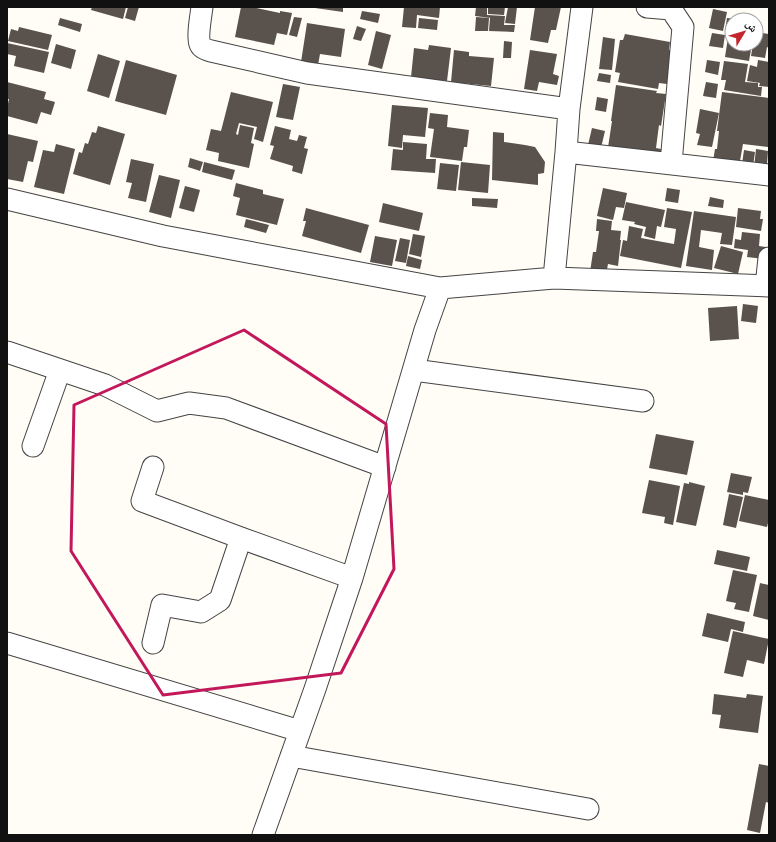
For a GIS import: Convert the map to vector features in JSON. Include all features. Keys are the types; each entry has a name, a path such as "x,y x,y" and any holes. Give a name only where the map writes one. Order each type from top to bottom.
{"street":[{"path":"202,7 199,34 200,44 204,48 211,51 307,72 569,109"},
{"path":"554,278 569,109 582,7"},
{"path":"647,7 671,9 683,26 671,163"},
{"path":"566,152 769,175"},
{"path":"7,199 163,236 440,288 554,278 767,286 769,258"},
{"path":"263,835 352,578 426,330 440,288"},
{"path":"7,352 105,386 157,411 189,403 226,408 385,467"},
{"path":"34,446 60,370"},
{"path":"414,370 643,401"},
{"path":"153,467 142,500 352,578"},
{"path":"153,643 162,605 201,612 220,600 241,538"},
{"path":"7,643 300,731"},
{"path":"291,756 588,809"}],"highlighted area":[{"path":"244,330 386,424 394,569 341,673 163,695 71,551 74,405"}],"building":[{"path":"92,7 126,7 123,19 91,10"},
{"path":"128,7 139,7 135,21 125,18"},
{"path":"241,7 252,7 280,13 280,11 292,13 287,35 277,33 274,45 235,37"},
{"path":"343,7 343,12 315,8"},
{"path":"404,7 440,7 439,18 417,15 416,28 402,27"},
{"path":"476,7 487,7 487,15 505,16 504,25 515,25 514,32 489,31 491,18 475,16"},
{"path":"488,7 505,7 504,15 488,14"},
{"path":"508,7 517,7 515,24 505,23"},
{"path":"535,7 561,7 556,30 551,30 548,43 530,40"},
{"path":"713,9 727,12 724,12 723,31 709,28"},
{"path":"362,11 380,14 378,23 360,19"},
{"path":"294,17 302,18 297,37 289,35"},
{"path":"476,17 489,18 488,31 475,31"},
{"path":"60,18 82,24 80,32 58,25"},
{"path":"419,18 438,20 437,30 418,28"},
{"path":"307,23 345,29 341,57 320,54 318,65 301,62"},
{"path":"357,26 366,29 361,41 353,39"},
{"path":"19,27 52,35 48,50 8,41 11,29 18,31"},
{"path":"376,31 391,35 382,69 368,65"},
{"path":"712,33 724,35 723,48 709,46"},
{"path":"764,33 769,34 769,48 767,47 765,58 751,56 752,52 764,52"},
{"path":"625,34 670,42 669,50 673,51 667,84 659,83 658,89 618,82 620,73 615,72 620,40 623,40"},
{"path":"603,37 615,39 612,70 599,69"},
{"path":"504,41 512,42 511,58 503,58"},
{"path":"7,43 49,52 44,73 14,66 16,56 7,54"},
{"path":"56,44 76,50 71,69 51,63"},
{"path":"429,45 451,48 447,81 411,77 414,48 428,50"},
{"path":"454,50 469,52 469,56 494,58 491,86 451,82"},
{"path":"530,50 557,54 553,74 559,76 557,85 539,82 537,91 524,89"},
{"path":"726,52 751,52 749,61 725,57"},
{"path":"98,54 120,61 109,98 87,91"},
{"path":"126,60 177,75 166,115 115,101"},
{"path":"707,60 720,62 718,75 705,72"},
{"path":"758,60 769,62 769,87 759,86 760,83 747,81 750,65 757,67"},
{"path":"724,61 748,64 745,82 758,83 758,87 762,87 761,96 724,90 726,80 721,80"},
{"path":"599,73 611,75 610,83 597,81"},
{"path":"7,82 46,92 44,99 55,102 51,115 41,112 37,124 7,116 9,99 7,99"},
{"path":"706,82 718,84 716,98 703,96"},
{"path":"283,84 300,87 293,120 276,117"},
{"path":"616,85 657,91 656,93 666,94 661,126 659,125 656,148 661,149 660,161 641,150 625,148 624,156 607,154"},
{"path":"231,92 273,102 263,142 254,139 257,127 239,123 236,134 238,135 240,125 254,128 251,143 254,144 249,168 218,161 219,153 206,150 211,129 221,131"},
{"path":"722,92 769,98 768,147 743,144 740,161 712,167 715,149 717,149 719,131 717,131"},
{"path":"597,97 608,99 606,112 595,110"},
{"path":"392,105 428,108 425,137 403,135 402,148 388,146"},
{"path":"700,109 719,113 712,147 697,145 700,134 696,133"},
{"path":"430,113 448,115 447,127 469,130 467,147 464,147 462,161 430,157 434,129 428,128"},
{"path":"98,126 125,134 110,185 73,174 79,152 82,153 85,143 88,144 92,132 96,133"},
{"path":"275,126 291,130 289,139 297,141 299,135 307,137 304,148 308,149 302,174 292,171 293,166 270,159 274,146 270,145"},
{"path":"592,128 605,131 601,148 588,145"},
{"path":"493,132 504,133 504,142 535,147 545,162 544,173 538,174 538,185 492,180"},
{"path":"7,134 38,141 33,162 28,161 23,182 7,179"},
{"path":"403,142 427,144 426,159 436,159 435,173 391,170 393,149 403,150"},
{"path":"56,144 75,149 64,194 34,187 43,150 54,152"},
{"path":"756,149 768,151 766,178 753,177"},
{"path":"744,150 755,152 751,180 740,178"},
{"path":"190,158 203,162 200,171 188,167"},
{"path":"131,159 154,164 146,202 128,198 132,183 126,182"},
{"path":"204,162 235,170 232,180 202,172"},
{"path":"461,162 490,165 488,193 458,190"},
{"path":"440,163 459,165 456,191 437,189"},
{"path":"159,175 180,180 171,218 149,212"},
{"path":"236,183 263,190 263,194 284,199 277,225 236,215 240,198 233,196"},
{"path":"185,186 200,190 194,212 179,208"},
{"path":"603,188 627,193 624,208 616,207 613,220 597,216"},
{"path":"667,188 680,190 678,203 665,201"},
{"path":"710,197 724,200 723,208 708,206"},
{"path":"472,198 498,199 497,208 472,206"},
{"path":"626,202 665,210 661,227 657,226 655,239 644,236 646,227 634,224 635,222 622,220"},
{"path":"383,203 423,213 419,231 379,222"},
{"path":"306,208 369,225 361,253 302,236 306,221 303,221"},
{"path":"667,208 692,212 681,268 620,256 623,240 627,241 629,226 643,229 641,238 674,244 676,229 664,227"},
{"path":"738,208 761,211 760,219 763,219 761,231 736,227"},
{"path":"694,211 736,217 732,245 720,244 722,233 701,230 699,247 714,250 712,270 686,266"},
{"path":"246,219 269,225 266,233 244,227"},
{"path":"597,219 612,221 611,230 621,231 618,266 608,264 606,275 590,272 593,252 596,252 599,231 596,231"},
{"path":"742,232 760,234 759,246 766,247 765,259 747,257 748,250 734,248 735,239 741,240"},
{"path":"413,234 425,236 421,257 409,254"},
{"path":"375,236 397,240 392,266 370,262"},
{"path":"400,238 410,240 406,263 395,261"},
{"path":"721,246 743,252 738,274 714,268"},
{"path":"408,256 422,260 420,269 406,266"},
{"path":"743,304 758,306 756,323 741,321"},
{"path":"737,306 739,339 710,341 708,308"},
{"path":"656,434 694,441 687,475 649,468"},
{"path":"731,473 752,477 748,493 743,492 743,495 727,492"},
{"path":"649,480 680,486 673,525 664,523 665,517 642,513"},
{"path":"689,482 705,486 696,526 676,522 684,483 689,484"},
{"path":"729,494 743,497 736,528 723,525"},
{"path":"745,495 769,500 769,519 767,527 739,521"},
{"path":"717,550 750,557 747,571 714,564"},
{"path":"733,570 757,575 749,612 734,609 736,603 726,601"},
{"path":"760,583 769,585 769,620 753,616"},
{"path":"707,613 745,622 743,632 731,629 728,642 702,636"},
{"path":"733,631 769,639 764,664 747,660 743,677 724,673"},
{"path":"714,694 746,698 747,694 763,696 758,733 719,728 721,715 712,714"},
{"path":"759,764 769,766 769,803 766,802 760,833 747,830"}]}
